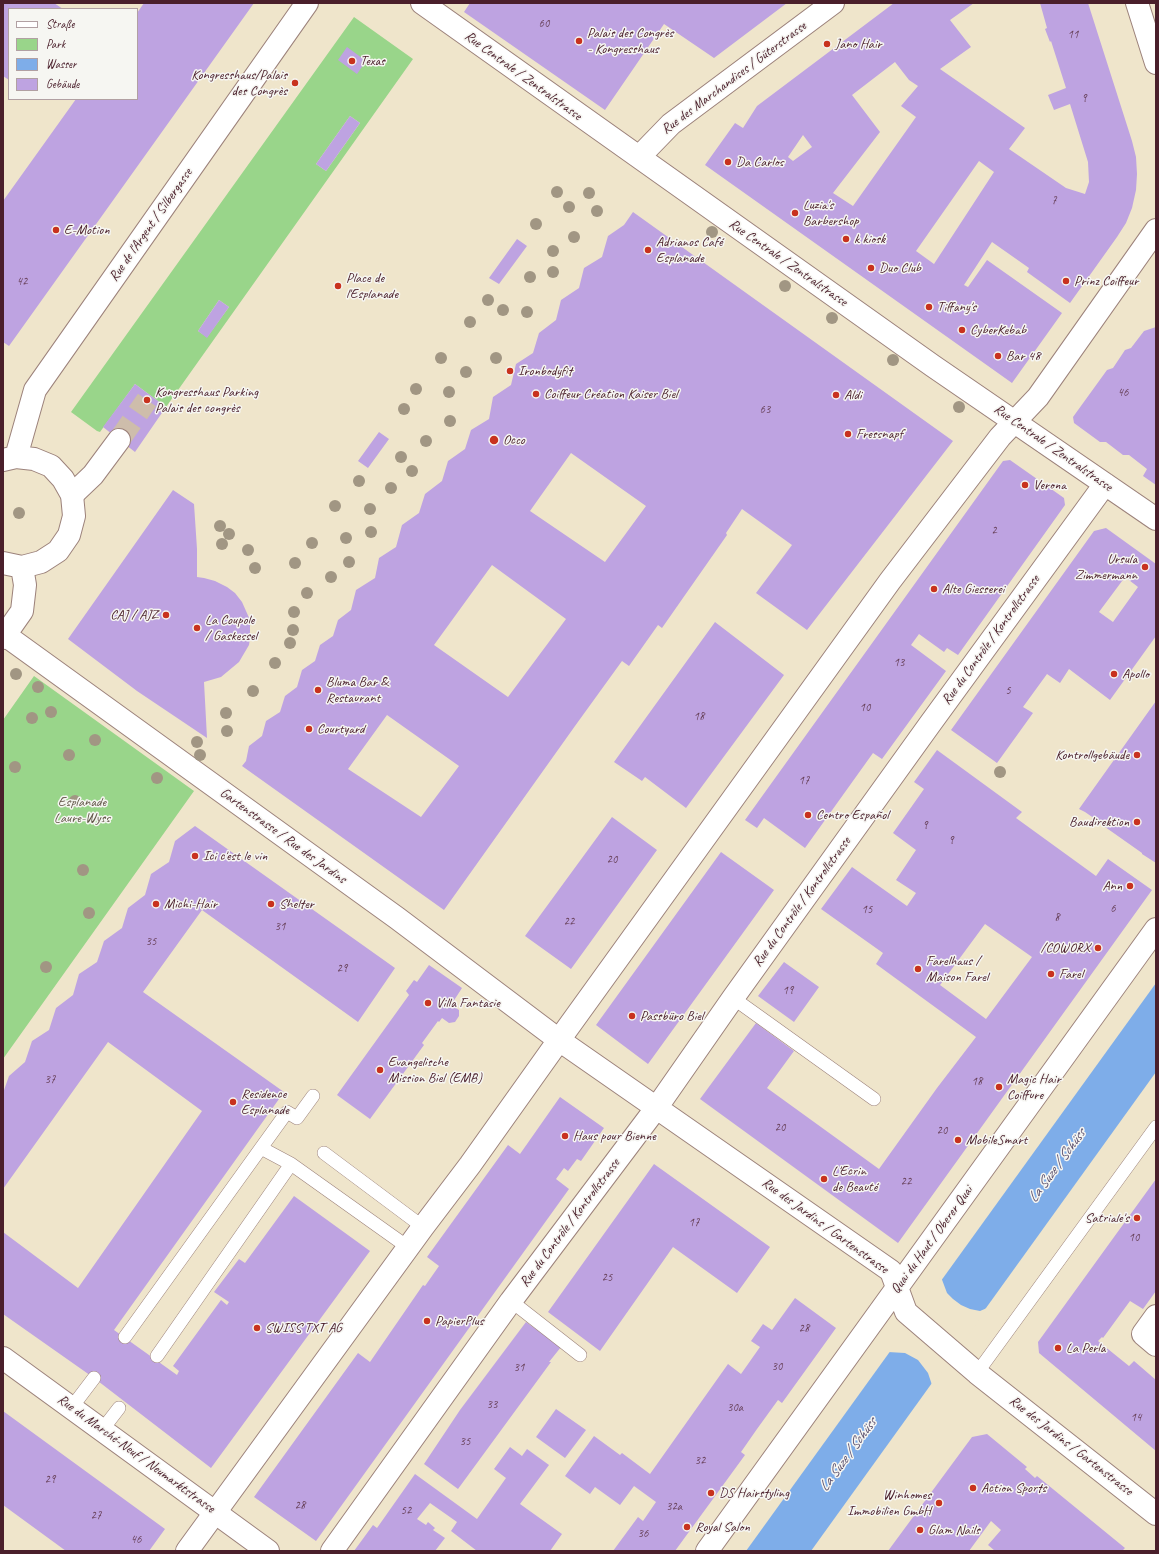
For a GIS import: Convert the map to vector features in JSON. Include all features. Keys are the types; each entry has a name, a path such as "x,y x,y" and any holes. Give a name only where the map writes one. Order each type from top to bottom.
{"street":[{"name":"Rue de l'Argent / Silbergasse","path":"4,636 22,611 25,585 13,565 41,562 58,551 69,535 74,516 72,495 63,479 50,466 34,459 10,458 35,390 307,3"},
{"name":"Rue Centrale / Zentralstrasse","path":"422,3 933,366 1015,421 1156,520"},
{"name":"Rue des Marchandises / Güterstrasse","path":"639,157 671,124 833,3"},
{"path":"1137,3 1156,63"},
{"path":"187,1551 423,1227 470,1166 890,581 1000,437 1038,397 1156,230"},
{"path":"72,495 93,476 119,440"},
{"name":"Rue du Contrôle / Kontrollstrasse","path":"332,1551 511,1302 657,1107 733,998 930,724 1105,484"},
{"name":"Gartenstrasse / Rue des Jardins","path":"4,636 384,909 559,1040"},
{"name":"Quai du Haut / Oberer Quai","path":"707,1551 1156,929"},
{"name":"Rue des Jardins / Gartenstrasse","path":"559,1040 890,1271 908,1314 977,1373 1156,1514"},
{"path":"1156,1316 1143,1334 1156,1345"},
{"name":"Rue du Marché-Neuf / Neumarktstrasse","path":"3,1358 268,1551"}],"lane":[{"path":"733,998 874,1099"},
{"path":"125,1337 287,1112 297,1118 313,1096"},
{"path":"977,1373 1155,1132"},
{"path":"261,1148 291,1164 409,1248"},
{"path":"324,1153 423,1227"},
{"path":"157,1356 291,1164"},
{"name":"Rue du Contrôle / Kontrollstrasse","path":"511,1302 580,1355"},
{"path":"72,1407 94,1378"},
{"path":"102,1430 119,1408"}],"green space":[{"path":"354,17 413,59 166,407 135,384 100,432 71,412","holes":["350,116 360,123 326,171 316,164","219,300 229,307 207,337 198,331"]},
{"name":"Esplanade Laure-Wyss","path":"34,676 194,791 3,1059 3,720"}],"water":[{"name":"La Suze / Schüss","path":"1156,983 1156,1072 811,1551 746,1551"}],"pier":[{"path":"941,1277 947,1293 961,1305 980,1311 987,1309 932,1385 928,1373 918,1360 905,1353 888,1352"}],"building":[{"path":"3,3 54,3 62,8 8,8 8,79 3,76"},
{"path":"144,3 254,3 9,346 3,342 3,201 75,100 138,100 138,12"},
{"name":"Palais des Congrès - Kongresshaus","path":"470,3 787,3 714,58 664,24 605,110 464,12"},
{"path":"894,3 974,3 950,20 971,47 940,69 1025,128 1009,149 1066,188 1085,194 1089,182 1088,162 1070,104 1054,110 1048,95 1066,88 1051,41 1050,42 1045,29 1047,28 1040,3 1088,3 1136,157 1136,190 1132,208 1126,223 1117,237 1070,303 1027,272 1029,268 992,242 964,285 968,287 987,260 1062,313 1012,383 705,165 735,123 743,128 757,106","holes":["895,62 909,80 918,86 901,106 916,117 853,206 833,193 880,132 852,95","803,135 812,147 793,161 788,157","979,161 994,172 934,264 916,251"]},
{"name":"Texas","path":"347,47 366,61 357,74 338,60"},
{"path":"350,116 360,123 326,171 316,164"},
{"path":"633,212 953,441 807,630 756,593 792,545 742,509 726,533 727,535 662,628 658,625 629,666 622,661 444,910 242,766 246,761 249,746 262,736 266,721 280,712 285,696 297,687 302,670 315,661 320,645 333,636 338,620 351,610 356,590 375,578 379,558 396,547 402,525 419,513 425,494 442,481 448,461 465,449 471,430 489,419 493,397 511,385 516,364 533,353 539,333 556,320 561,300 579,288 584,268 602,257 608,236 624,225","holes":["571,453 646,506 605,562 530,511","492,565 566,619 508,697 434,645","387,715 459,766 421,817 348,769"]},
{"path":"517,239 527,246 499,284 489,278"},
{"path":"219,300 229,307 207,338 198,331"},
{"path":"1156,327 1156,485 1143,476 1147,469 1129,455 1123,455 1106,442 1100,442 1074,423 1073,417 1107,370 1113,368 1125,350 1131,348 1144,331"},
{"path":"135,384 166,407 135,452 103,427"},
{"path":"379,432 389,439 368,468 358,461"},
{"path":"1010,460 1064,498 1065,505 958,655 947,648 944,652 919,634 911,645 946,671 882,759 873,753 805,848 764,818 757,828 745,820 1003,461"},
{"name":"CAJ / AJZ","path":"173,490 194,504 197,577 215,581 235,593 242,602 250,620 249,645 239,662 221,677 204,682 207,738 137,691 68,639"},
{"path":"1106,528 1156,564 1156,636 1110,700 1069,669 1060,683 1047,674 1023,707 1033,713 997,763 951,730 1094,531","holes":["1125,577 1138,587 1113,622 1099,612"]},
{"path":"715,622 784,675 686,808 645,777 642,781 614,762"},
{"name":"Kontrollgebäude","path":"1156,701 1156,863 1079,809"},
{"path":"937,750 1022,812 1016,818 1096,876 1108,859 1152,890 898,1243 700,1099 756,1023 794,1051 767,1088 879,1169 937,1088 976,1037 876,964 883,953 821,909 852,867 907,906 916,893 896,880 916,850 893,833 924,789 914,782","holes":["985,924 1032,957 986,1019 940,985"]},
{"path":"612,817 657,850 571,969 525,936"},
{"name":"Residence Esplanade","path":"195,826 395,968 358,1022 202,910 143,992 284,1092 114,1330 177,1375 179,1371 173,1366 221,1300 227,1305 229,1302 214,1292 239,1259 245,1263 294,1196 370,1251 211,1468 94,1378 3,1314 3,1232 78,1288 202,1111 108,1042 3,1189 3,1093 9,1076 25,1062 32,1041 49,1030 56,1008 73,995 79,974 97,962 104,941 122,928 128,908 145,895 151,874 169,862 175,841"},
{"path":"721,852 774,890 648,1064 596,1025"},
{"path":"784,962 819,987 794,1022 758,996"},
{"path":"429,965 462,988 451,1005 459,1010 459,1016 455,1022 449,1023 442,1018 439,1022 438,1021 422,1043 424,1045 370,1119 337,1095 409,995 406,991 414,980 417,982"},
{"path":"560,1097 604,1128 581,1161 577,1159 568,1171 564,1168 556,1179 569,1189 316,1541 254,1497 358,1353 370,1362 423,1285 425,1286 439,1266 427,1257 508,1145 520,1154"},
{"path":"654,1164 770,1247 737,1293 673,1247 600,1351 548,1312"},
{"path":"1156,1179 1156,1291 1143,1309 1130,1301 1103,1338 1102,1337 1098,1341 1129,1366 1134,1361 1156,1380 1156,1451 1039,1353 1038,1342"},
{"path":"795,1298 836,1328 782,1403 778,1400 757,1429 741,1452 745,1455 675,1551 613,1551 638,1517 643,1521 656,1502 634,1486 620,1505 595,1487 590,1494 565,1476 594,1436 620,1455 622,1453 650,1474 728,1364 741,1374 760,1347 751,1341 763,1324 772,1330"},
{"path":"526,1322 561,1347 458,1489 424,1464 460,1410"},
{"path":"556,1409 586,1430 565,1458 536,1437"},
{"path":"3,1411 165,1529 149,1551 66,1551 3,1505"},
{"path":"987,1434 1027,1467 1025,1469 1035,1478 1037,1476 1125,1548 1122,1551 995,1551 988,1545 1001,1530 991,1521 969,1551 888,1551 972,1437"},
{"path":"510,1447 522,1456 527,1449 549,1465 520,1504 562,1534 550,1551 477,1551 451,1531 457,1522 430,1503 417,1519 426,1525 428,1522 435,1528 433,1530 445,1538 435,1551 354,1551 373,1525 377,1528 415,1474 477,1519 506,1478 494,1469"}],"tunnel":[{"path":"119,440 147,400"}],"place":[{"name":"Palais des Congrès - Kongresshaus","path":"579,41"},
{"name":"Jano Hair","path":"827,44"},
{"name":"Texas","path":"352,61"},
{"name":"Kongresshaus/Palais des Congrès","path":"295,83"},
{"name":"Da Carlos","path":"728,162"},
{"name":"Luzia's Barbershop","path":"795,213"},
{"name":"E-Motion","path":"56,230"},
{"name":"k kiosk","path":"846,239"},
{"name":"Adrianos Café Esplanade","path":"648,250"},
{"name":"Duo Club","path":"871,268"},
{"name":"Prinz Coiffeur","path":"1066,281"},
{"name":"Place de l'Esplanade","path":"338,286"},
{"name":"Tiffany's","path":"929,307"},
{"name":"CyberKebab","path":"962,330"},
{"name":"Bar 48","path":"998,356"},
{"name":"Ironbodyfit","path":"510,371"},
{"name":"Coiffeur Création Kaiser Biel","path":"536,394"},
{"name":"Aldi","path":"836,395"},
{"name":"Kongresshaus Parking Palais des congrès","path":"147,400"},
{"name":"Fressnapf","path":"848,434"},
{"name":"Occo","path":"494,440"},
{"name":"Verona","path":"1025,485"},
{"name":"Ursula Zimmermann","path":"1145,567"},
{"name":"Alte Giesserei","path":"934,589"},
{"name":"CAJ / AJZ","path":"166,615"},
{"name":"La Coupole / Gaskessel","path":"197,628"},
{"name":"Apollo","path":"1114,674"},
{"name":"Bluma Bar & Restaurant","path":"318,690"},
{"name":"Courtyard","path":"309,729"},
{"name":"Kontrollgebäude","path":"1137,755"},
{"name":"Centro Español","path":"808,815"},
{"name":"Baudirektion","path":"1137,822"},
{"name":"Ici c'est le vin","path":"195,856"},
{"name":"Ann","path":"1130,886"},
{"name":"Michi-Hair","path":"156,904"},
{"name":"Shelter","path":"271,904"},
{"name":"/COWORX","path":"1098,948"},
{"name":"Farelhaus / Maison Farel","path":"918,969"},
{"name":"Farel","path":"1051,974"},
{"name":"Villa Fantasie","path":"428,1003"},
{"name":"Passbüro Biel","path":"632,1016"},
{"name":"Evangelische Mission Biel (EMB)","path":"380,1070"},
{"name":"Magic Hair Coiffure","path":"999,1087"},
{"name":"Residence Esplanade","path":"233,1102"},
{"name":"Haus pour Bienne","path":"565,1136"},
{"name":"MobileSmart","path":"958,1140"},
{"name":"L'Ecrin de Beauté","path":"824,1179"},
{"name":"Satriale's","path":"1137,1218"},
{"name":"PapierPlus","path":"427,1321"},
{"name":"SWISS TXT AG","path":"257,1328"},
{"name":"La Perla","path":"1058,1348"},
{"name":"Action Sports","path":"973,1488"},
{"name":"DS Hairstyling","path":"711,1493"},
{"name":"Winhomes Immobilien GmbH","path":"939,1503"},
{"name":"Royal Salon","path":"687,1527"},
{"name":"Glam Nails","path":"920,1530"}]}
